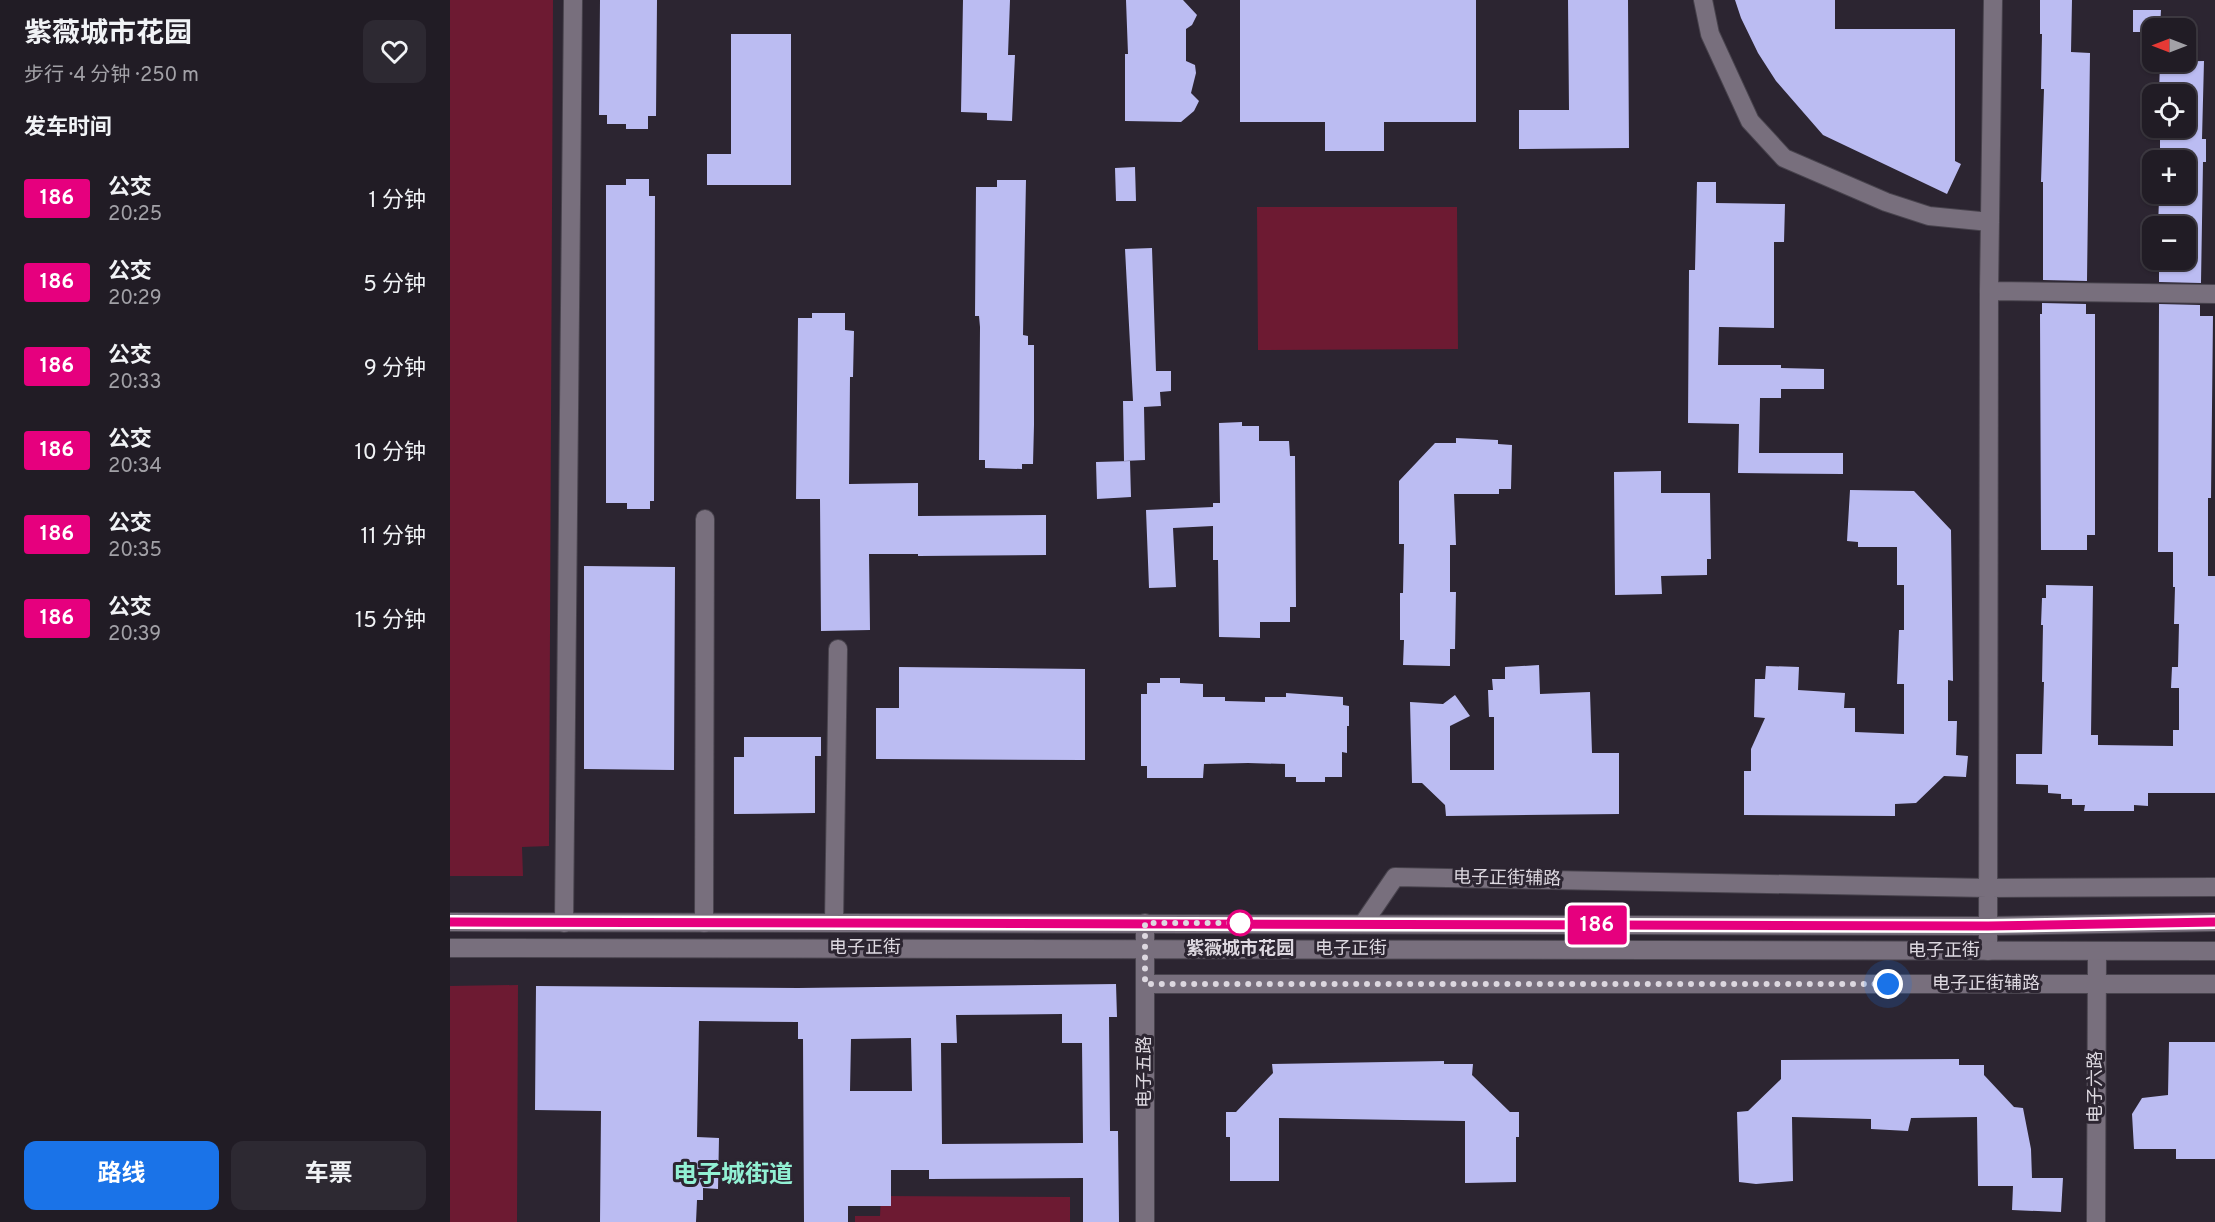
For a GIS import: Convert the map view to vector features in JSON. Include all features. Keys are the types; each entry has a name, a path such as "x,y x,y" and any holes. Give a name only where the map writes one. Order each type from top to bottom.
{"street":[{"path":"564,922 573,0"},
{"path":"1704,0 1710,34 1750,121 1784,158 1886,202 1929,216 1990,222"},
{"path":"1988,951 1989,291 1993,0"},
{"path":"1989,291 2215,294"},
{"path":"704,922 705,519"},
{"path":"834,923 838,649"},
{"name":"电子正街辅路","path":"1363,924 1395,878 1987,888 2215,887"},
{"name":"电子正街","path":"450,922 1988,926 2215,922"},
{"name":"电子五路","path":"1145,923 1146,1222"},
{"name":"电子正街","path":"450,948 2215,951"},
{"name":"电子六路","path":"2096,1222 2097,951"},
{"name":"电子正街辅路","path":"1145,984 2215,984"}],"shaded area":[{"path":"450,0 553,0 549,846 522,847 523,876 450,876"},
{"path":"1257,207 1457,207 1458,349 1258,350"},
{"path":"518,985 517,1222 450,1222 450,986"},
{"path":"881,1196 1070,1197 1070,1222 855,1222 855,1216 880,1216"}],"building":[{"path":"600,0 657,0 656,116 648,116 648,129 626,129 626,124 607,124 607,115 599,115"},
{"path":"963,0 1010,0 1008,55 1015,55 1012,121 987,120 987,113 961,112"},
{"path":"1126,0 1183,0 1197,15 1192,25 1186,29 1186,61 1195,65 1196,73 1191,93 1199,101 1194,111 1181,122 1125,121 1125,54 1128,54"},
{"path":"1240,0 1476,0 1476,122 1384,122 1384,151 1325,151 1325,122 1240,122"},
{"path":"1568,0 1628,0 1629,148 1519,149 1519,110 1569,110"},
{"path":"1735,0 1835,0 1835,29 1955,29 1955,161 1961,164 1947,194 1823,135 1776,81 1758,53"},
{"path":"2040,0 2072,0 2071,52 2090,53 2087,281 2043,280 2043,182 2041,182 2044,89 2041,89"},
{"path":"2133,10 2161,10 2161,18 2142,18 2142,32 2133,32"},
{"path":"731,34 791,34 791,185 707,185 707,154 731,154"},
{"path":"2196,61 2204,61 2202,139 2206,139 2206,162 2203,162 2201,283 2159,282 2159,270 2196,270 2196,216 2158,216 2159,204 2196,204 2196,150 2160,150 2160,138 2196,138 2196,84 2159,84 2160,72 2196,72"},
{"path":"1135,167 1136,201 1116,201 1115,168"},
{"path":"626,179 649,179 649,196 655,196 654,501 650,501 650,509 627,509 627,503 606,503 606,185 626,185"},
{"path":"997,180 1026,180 1023,335 1028,336 1028,345 1034,345 1034,425 1033,464 1022,464 1022,469 985,468 985,460 979,460 980,327 979,316 975,316 976,187 997,187"},
{"path":"1697,182 1716,182 1716,203 1785,204 1784,242 1774,242 1774,328 1719,327 1718,365 1781,365 1781,368 1824,369 1824,389 1781,389 1781,398 1760,398 1759,453 1843,453 1843,474 1738,473 1739,424 1688,423 1689,270 1695,270"},
{"path":"1152,248 1156,371 1171,371 1171,391 1160,392 1161,406 1144,407 1145,460 1124,461 1123,401 1133,401 1125,249"},
{"path":"2042,303 2086,304 2086,314 2095,314 2095,535 2087,535 2087,550 2041,550 2040,314 2042,314"},
{"path":"2159,304 2200,305 2200,316 2213,316 2208,576 2215,576 2215,793 2148,793 2148,806 2134,805 2134,811 2084,811 2085,805 2072,805 2072,799 2061,799 2061,794 2048,793 2048,785 2016,784 2016,754 2042,754 2044,682 2042,682 2043,625 2041,625 2042,598 2046,598 2046,585 2093,586 2091,735 2098,735 2098,745 2173,746 2173,730 2179,730 2179,688 2171,688 2172,667 2178,667 2179,624 2174,624 2173,552 2158,552"},
{"path":"812,313 845,313 845,330 854,331 853,377 850,377 849,484 918,483 918,516 1046,515 1046,555 869,554 870,630 821,631 820,499 796,499 798,318 812,318"},
{"path":"1242,422 1242,426 1259,426 1259,441 1289,441 1290,456 1295,456 1296,607 1290,607 1290,622 1260,622 1260,638 1219,637 1218,560 1213,560 1213,526 1173,528 1176,587 1149,588 1146,510 1213,507 1213,503 1220,503 1219,423"},
{"path":"1456,438 1498,440 1498,444 1512,445 1511,489 1499,489 1499,494 1454,494 1456,545 1450,545 1450,592 1456,592 1455,649 1450,649 1450,666 1403,665 1404,640 1400,640 1400,593 1403,593 1404,544 1399,544 1399,481 1435,443 1456,443"},
{"path":"1130,461 1131,497 1097,499 1096,462"},
{"path":"1661,471 1661,493 1710,493 1711,559 1707,559 1707,575 1661,576 1662,594 1615,595 1614,472"},
{"path":"1850,490 1914,491 1951,530 1953,681 1948,680 1948,721 1957,721 1956,755 1968,756 1966,777 1944,776 1916,803 1895,804 1895,816 1744,815 1744,771 1751,771 1751,749 1765,718 1754,717 1755,679 1765,679 1766,666 1799,667 1798,690 1845,693 1844,708 1855,708 1855,732 1904,734 1904,684 1897,684 1899,630 1904,630 1904,585 1897,585 1897,547 1858,547 1858,542 1847,541"},
{"path":"584,566 675,567 674,770 584,769"},
{"path":"1539,665 1540,694 1590,692 1592,753 1619,753 1619,814 1446,816 1445,805 1422,783 1412,783 1410,702 1443,704 1455,695 1470,716 1450,726 1450,770 1494,770 1494,717 1489,717 1488,690 1493,690 1492,679 1505,679 1505,667"},
{"path":"899,667 1085,669 1085,760 876,759 876,708 899,708"},
{"path":"1160,678 1180,678 1180,683 1203,684 1203,697 1225,697 1225,701 1265,702 1265,697 1286,697 1286,693 1343,697 1343,705 1349,706 1349,726 1347,726 1347,753 1342,752 1342,777 1325,777 1325,782 1296,782 1296,777 1285,777 1285,764 1248,763 1204,764 1203,778 1147,778 1147,766 1141,766 1141,694 1147,694 1147,683 1160,683"},
{"path":"744,737 821,737 821,756 815,756 815,813 734,814 734,757 744,757"},
{"path":"1116,984 1117,1017 1109,1017 1110,1131 1118,1131 1119,1222 1083,1222 1083,1178 929,1179 929,1170 891,1170 891,1206 848,1206 848,1222 804,1222 803,1039 798,1039 798,1022 699,1021 697,1137 719,1138 718,1189 703,1188 703,1200 697,1200 696,1222 600,1222 601,1111 535,1110 536,986 798,988","holes":["1062,1014 1062,1043 1082,1043 1083,1143 942,1144 941,1043 957,1043 956,1015","911,1038 912,1091 850,1091 851,1039"]},
{"path":"2169,1042 2215,1042 2215,1159 2176,1159 2176,1149 2134,1149 2132,1114 2142,1098 2168,1095"},
{"path":"1959,1059 1959,1065 1984,1065 1984,1075 2014,1107 2023,1108 2031,1149 2032,1178 2063,1178 2061,1212 2012,1210 2013,1186 1978,1186 1977,1117 1911,1118 1908,1131 1871,1129 1871,1119 1792,1117 1793,1181 1756,1184 1739,1182 1737,1112 1748,1111 1781,1079 1781,1060"},
{"path":"1444,1061 1444,1064 1473,1064 1472,1075 1510,1112 1519,1112 1519,1137 1516,1137 1516,1182 1465,1183 1465,1121 1279,1118 1279,1181 1230,1181 1230,1137 1226,1137 1226,1112 1236,1112 1273,1073 1272,1064"}],"bus line":[{"name":"186","path":"450,922 1988,926 2215,922"}],"place":[{"name":"紫薇城市花园","path":"1240,923"}],"district":[{"name":"电子城街道","path":"733,1176"}],"route":[{"path":"1240,923 1145,923 1145,984 1888,984"}]}
